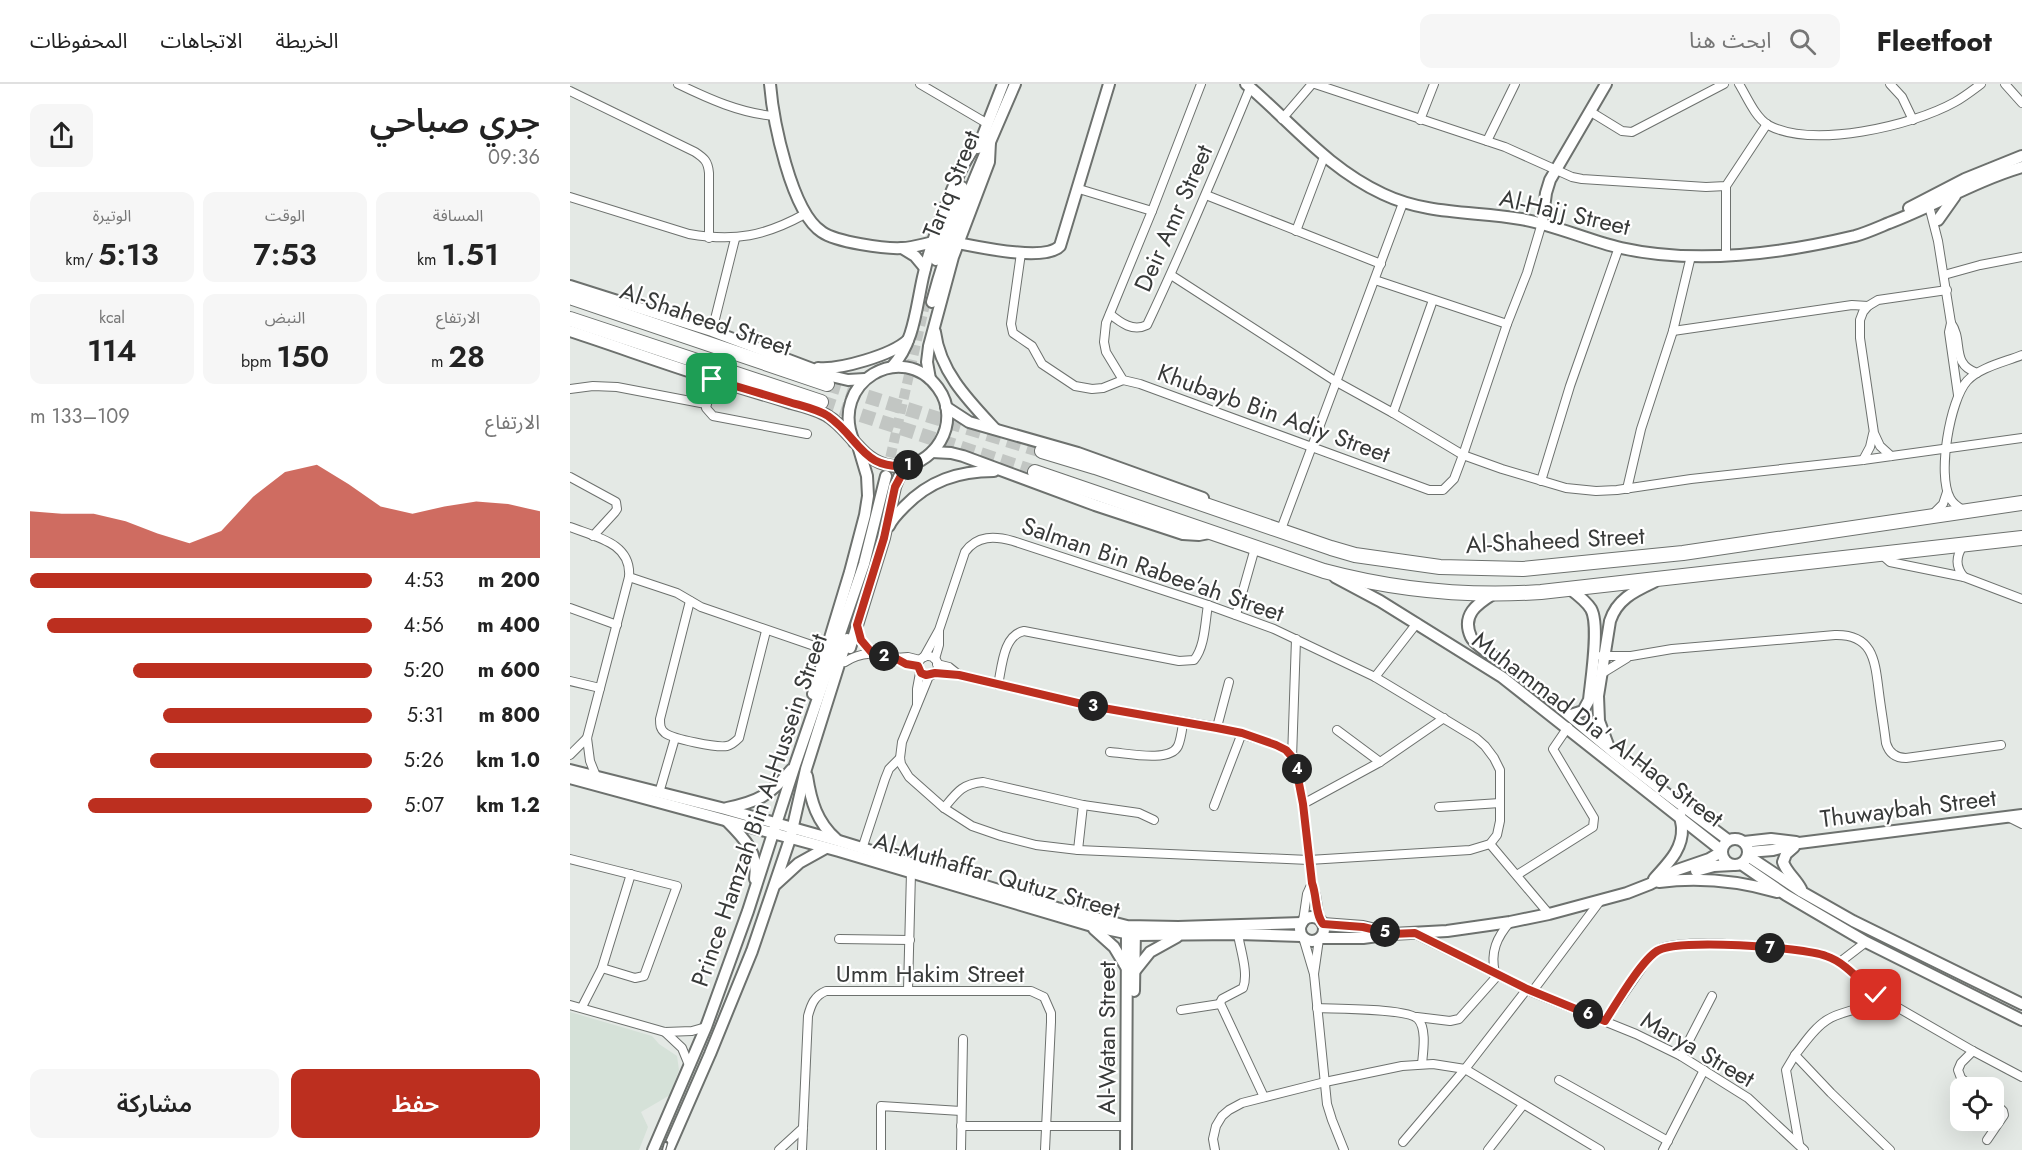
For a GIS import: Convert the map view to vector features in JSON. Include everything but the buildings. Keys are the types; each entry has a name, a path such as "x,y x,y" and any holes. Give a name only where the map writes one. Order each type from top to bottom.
{"highway":[{"name":"Al-Shaheed Street","path":"570,297 827,384"},
{"name":"Al-Shaheed Street","path":"570,319 821,402"},
{"name":"Al-Shaheed Street","path":"1042,451 1331,548 1397,562 1440,567 1523,569 1683,554 1907,521 1963,510 2022,503"},
{"name":"Al-Shaheed Street","path":"1035,472 1324,571 1351,578 1434,591 1493,594 1570,589 2022,538"},
{"name":"Al-Shaheed Street","path":"1907,521 1923,522 2022,511"},
{"name":"Al-Shaheed Street","path":"1881,554 1891,547 2022,530"}],"street":[{"path":"678,84 735,108 754,114 774,116"},
{"path":"770,84 774,116 786,165 805,214 813,225 830,237 850,242 902,248 933,242"},
{"path":"920,84 988,124"},
{"name":"Tariq Street","path":"985,142 988,124 1003,84"},
{"name":"Tariq Street","path":"929,301 985,142 1015,84"},
{"path":"958,243 1021,254 1050,253 1060,246 1108,84"},
{"name":"Khubayb Bin Adiy Street","path":"1201,84 1104,332 1104,342 1110,362 1123,380 1140,384 1436,491 1449,486 1454,479 1507,324 1527,273 1542,223"},
{"path":"1282,119 1314,84 1487,141 1572,177 1706,187 1726,186"},
{"path":"1420,120 1434,84"},
{"path":"1487,141 1515,84"},
{"path":"1542,223 1546,193 1556,169 1606,84"},
{"path":"1591,112 1622,131 1632,132 1724,84"},
{"path":"1739,84 1760,118 1767,124 1784,131 1830,136 1913,120 1955,102 1982,84"},
{"path":"1890,84 1902,97 1913,120"},
{"path":"2005,84 2022,103"},
{"name":"Al-Hajj Street","path":"1248,86 1324,157 1364,184 1403,203 1449,212 1495,215 1542,223 1619,247 1644,252 1691,256 1726,255 1770,251 1857,236 1917,212 1973,175 2022,156"},
{"name":"Deir Amr Street","path":"1110,314 1132,328 1147,325 1206,195 1248,86"},
{"path":"570,91 704,158 709,172 709,238"},
{"path":"1726,255 1726,186 1767,124"},
{"path":"892,368 904,351 911,334 933,242 965,162 974,148 985,142 989,162 958,243 931,339 927,359 930,380"},
{"path":"1296,231 1324,157"},
{"name":"Al-Hajj Street","path":"1843,238 2022,167"},
{"path":"1078,189 1152,212"},
{"path":"1935,220 1959,192"},
{"path":"1206,195 1381,264"},
{"path":"570,197 689,234 709,238 735,239 768,232 805,214"},
{"path":"1930,516 1943,504 1947,492 1946,448 1958,395 1949,332 1951,323 1947,290 1931,202"},
{"path":"1280,532 1403,203"},
{"path":"1917,212 1935,220"},
{"path":"712,332 735,239"},
{"path":"1541,481 1570,386 1619,247"},
{"path":"902,248 915,256 925,268"},
{"path":"1021,254 1011,324 1013,333 1032,346 1042,364 1075,386 1103,388 1123,380"},
{"path":"1627,489 1641,429 1673,331 1691,256"},
{"path":"1944,274 2022,257"},
{"path":"1171,275 1335,381 1393,412 1463,455 1557,486 1586,490 1627,489 2022,438"},
{"path":"1376,280 1507,324"},
{"path":"570,286 712,332 840,379 865,380"},
{"path":"1891,456 1880,446 1874,433 1859,328 1860,320 1868,306 1878,300 1947,290"},
{"path":"1393,412 1433,300"},
{"path":"1673,331 1852,305 1868,306"},
{"path":"1951,323 1955,329 1961,360 1970,370 1977,373"},
{"path":"934,328 938,349 948,371 974,406 995,429"},
{"path":"570,331 712,379 815,410 836,422 874,460 892,466 912,465"},
{"path":"808,367 829,369 895,350 911,334"},
{"path":"911,334 918,341 931,339"},
{"path":"1958,395 1968,380 1977,373 2022,355"},
{"path":"892,368 913,369 930,380 943,397 946,407 945,431 932,452 903,472 897,482 884,538 829,709 816,718 810,710 810,701 850,572 867,506 867,476 848,423 849,404 865,380 873,374 892,368"},
{"path":"712,379 706,404 707,411 718,418 807,434"},
{"path":"570,389 593,386 617,387 706,404"},
{"path":"946,407 969,422 1078,453 1200,496 1219,511"},
{"path":"1863,460 1874,433"},
{"path":"932,452 956,454 1095,505 1183,534 1199,535 1210,532"},
{"path":"884,538 891,522 923,489 952,476 974,471 1001,471"},
{"path":"570,477 616,502 615,512 593,536"},
{"name":"Prince Hamzah Bin Al-Hussein Street","path":"653,1150 706,1028 775,829 800,767 870,566 888,477"},
{"path":"1947,492 1953,503 1963,510"},
{"path":"570,527 617,546 624,553 629,564 629,577 587,738 590,762 596,776"},
{"name":"Salman Bin Rabee'ah Street","path":"861,849 889,769 900,758 902,742 917,705 917,689 927,666 965,552 970,545 988,537 999,537 1208,605 1296,639 1293,758 1303,804 1312,883 1322,922"},
{"path":"1963,545 1957,563 1964,577"},
{"path":"1236,615 1255,548"},
{"path":"1881,554 1893,563 1982,582 2022,604"},
{"name":"Muhammad Dia' Al-Haq Street","path":"1324,571 1417,623 1502,677 1682,812"},
{"path":"629,577 677,593 701,607 826,650"},
{"path":"1571,715 1583,711 1587,706 1598,656 1612,613 1631,593 1662,579"},
{"path":"1570,589 1586,602 1594,616 1601,674 1598,696 1599,721 1611,750"},
{"name":"Muhammad Dia' Al-Haq Street","path":"1493,594 1475,605 1471,611 1468,626 1473,641 1571,715 1724,847 1726,862 1743,856"},
{"path":"2013,597 2022,599"},
{"path":"690,601 660,720 660,727 664,732 675,738 724,747 733,744 739,738 766,631"},
{"path":"998,685 1010,640 1017,632 1024,631 1179,661 1194,660 1201,648 1208,605"},
{"path":"570,608 617,625"},
{"path":"1375,677 1417,623"},
{"path":"857,625 861,640 872,653"},
{"path":"1598,656 1631,656 1672,649 1835,635 1852,637 1867,646 1875,662 1886,743 1894,755 1906,758 2001,745"},
{"path":"900,758 909,777 944,808 972,826 1036,844 1078,850 1309,860 1460,851 1490,844 1497,835 1500,770 1485,746 1444,718 1375,677 1296,639"},
{"path":"845,662 857,656 872,653 895,658 908,657 927,666 998,685 1086,705 1242,733 1276,745 1286,750 1293,758"},
{"path":"1601,674 1631,656"},
{"path":"1502,677 1510,667"},
{"path":"570,681 600,688"},
{"path":"1217,728 1229,682"},
{"path":"1303,804 1380,762 1444,718"},
{"path":"1110,752 1153,756 1169,754 1179,745 1183,723"},
{"path":"1517,875 1593,827 1594,818 1553,748 1568,728"},
{"path":"1337,730 1380,762"},
{"path":"1214,806 1242,733"},
{"path":"570,755 587,738"},
{"path":"659,793 675,738"},
{"path":"725,809 751,803 769,794 800,767 815,811 826,830 839,841"},
{"name":"Prince Hamzah Bin Al-Hussein Street","path":"668,1150 741,979 774,886 791,834 800,767"},
{"path":"570,770 725,809 791,834"},
{"path":"570,778 727,820 775,829"},
{"path":"944,808 959,789 983,782 1083,805 1139,813 1154,820"},
{"path":"1439,807 1500,804"},
{"path":"1078,850 1083,805"},
{"path":"1650,884 1670,862 1678,848 1682,812"},
{"name":"Thuwaybah Street","path":"1743,856 1771,839 1799,843 2022,815"},
{"path":"2006,817 2022,824"},
{"path":"727,820 748,843 754,856 756,874 753,894"},
{"name":"Al-Muthaffar Qutuz Street","path":"791,834 839,841 1131,930 1302,922"},
{"name":"Al-Muthaffar Qutuz Street","path":"791,834 826,848 1092,926 1180,936 1238,934 1302,936"},
{"path":"1302,936 1309,941 1447,932 1549,914 1600,901 1650,884 1677,870 1709,860 1734,838 1743,856 1786,895 1866,942 2022,1020"},
{"path":"1799,843 1786,854 1783,862 1802,892"},
{"path":"1490,844 1549,914"},
{"path":"774,886 799,862 826,848"},
{"path":"1666,876 1714,866 1743,856"},
{"path":"1743,856 1853,921 2022,1004"},
{"path":"570,859 677,886 644,976 635,978 602,968"},
{"path":"908,990 911,872"},
{"path":"582,1008 602,968 631,874"},
{"path":"1650,884 1675,880 1720,881 1786,895"},
{"path":"1312,883 1307,894 1300,929 1314,974 1325,1082 1332,1120 1344,1150"},
{"path":"1403,1142 1465,1069 1600,901"},
{"path":"1302,922 1312,917 1322,922 1363,927 1392,934"},
{"path":"1314,974 1320,939 1323,934 1322,922"},
{"path":"1317,1008 1402,1012 1417,1017 1450,1021 1459,1019 1496,974 1492,958 1495,944 1510,922"},
{"path":"1092,926 1114,947 1130,970 1150,952 1180,936"},
{"name":"Al-Watan Street","path":"1126,1150 1131,930"},
{"name":"Marya Street","path":"1415,933 1529,990 1605,1021 1681,1056 1748,1098 1802,1147"},
{"path":"1220,1004 1222,999 1244,985 1244,967 1238,934"},
{"path":"839,939 910,940"},
{"path":"1840,962 1866,942"},
{"path":"1605,1021 1655,951 1665,947 1688,944 1774,948 1817,954 1840,962 1876,995 1972,1051 2022,1077"},
{"name":"Al-Watan Street","path":"1130,970 1133,1150"},
{"name":"Umm Hakim Street","path":"802,1150 808,1016 811,1005 818,994 908,990 1031,991 1044,997 1052,1022 1045,1150"},
{"path":"1802,1147 1786,1070 1825,1021 1860,1008 1876,995"},
{"path":"1681,1056 1712,996"},
{"path":"1181,1010 1220,1004"},
{"path":"1220,1004 1264,1097"},
{"path":"570,1005 665,1032 706,1028"},
{"path":"1417,1017 1423,1033 1422,1064"},
{"path":"665,1032 681,1048 689,1065"},
{"path":"961,1150 963,1039"},
{"path":"1961,1077 1958,1070 1961,1063 1972,1051"},
{"path":"1796,1055 1831,1094 1890,1150"},
{"path":"1215,1150 1213,1139 1216,1126 1222,1116 1242,1103 1325,1082 1422,1064 1448,1065 1465,1069 1600,1150"},
{"path":"1663,1150 1704,1070"},
{"path":"1559,1080 1668,1141"},
{"path":"1488,1150 1523,1105"},
{"path":"881,1150 881,1106 961,1112"},
{"path":"961,1126 1127,1126"},
{"path":"779,1150 802,1128"},
{"path":"1987,1140 1993,1131"}],"shaded area":[{"path":"570,1012 652,1036 659,1044 677,1056 679,1070 670,1095 641,1112 648,1127 639,1150 570,1150"}],"tunnel":[{"path":"887,472 926,300"},
{"path":"827,384 1042,451"},
{"path":"821,402 1035,472"}],"railway":[{"path":"664,1150 666,1143"}],"route":[{"path":"712,379 815,410 836,422 859,448 874,460 892,466 912,465 903,472 895,487 884,538 857,625 861,640 872,653 918,666 919,671 928,676 935,673 959,675 1086,705 1242,733 1286,750 1293,758 1296,768 1303,804 1312,883 1320,920 1323,924 1363,927 1392,934 1415,933 1527,989 1605,1021 1631,981 1655,951 1665,947 1688,944 1774,948 1826,956 1840,962 1876,995"}]}
